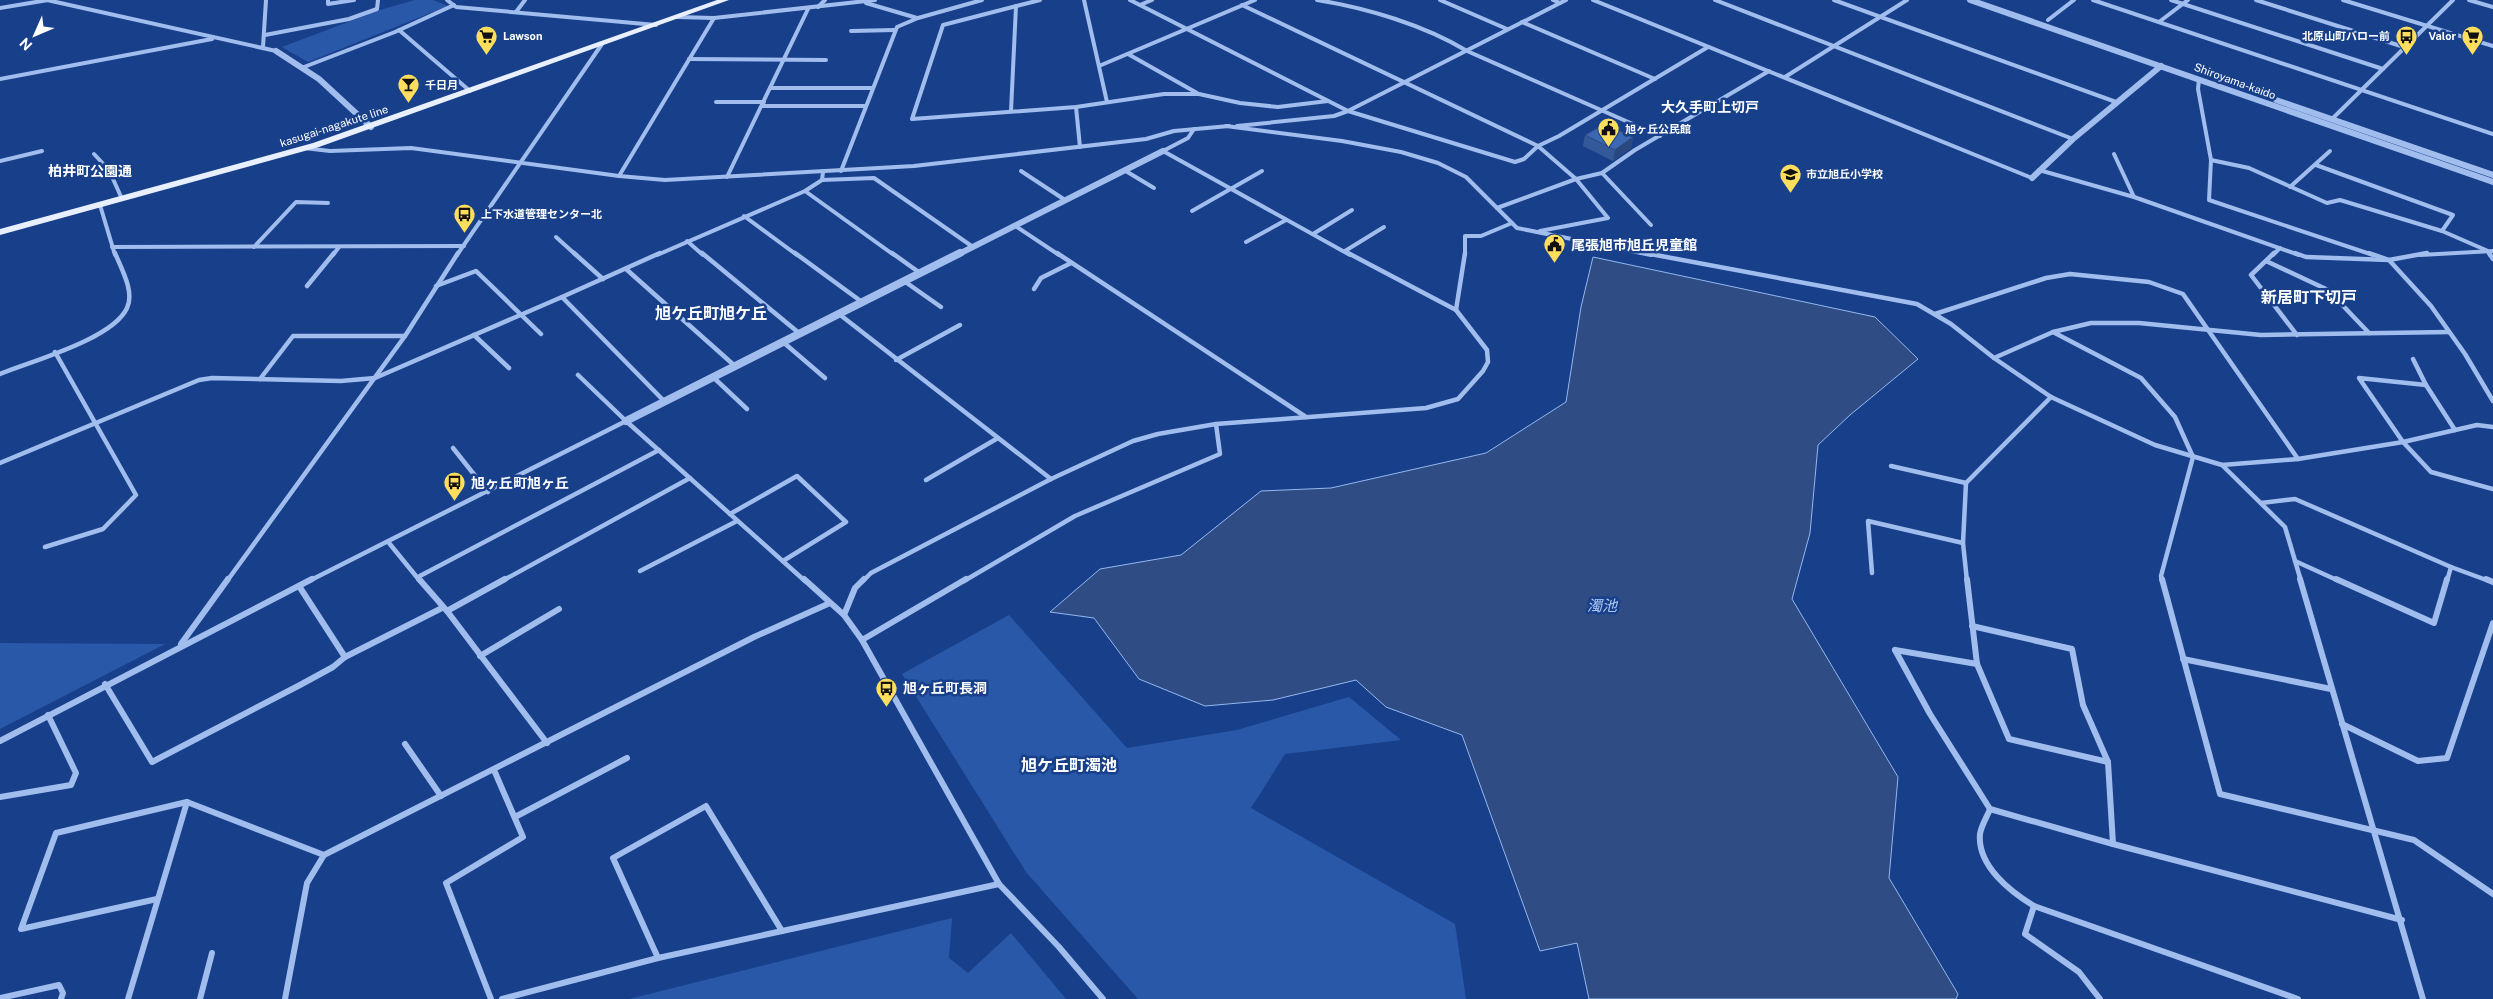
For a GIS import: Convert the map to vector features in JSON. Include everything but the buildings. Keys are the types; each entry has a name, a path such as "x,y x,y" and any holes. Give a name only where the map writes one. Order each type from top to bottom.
{"main road":[{"name":"kasugai-nagakute line","path":"0,232 304,148 371,127 725,0"}],"street":[{"path":"0,8 48,0 276,51 304,68 326,85 371,127"},
{"path":"263,47 266,0"},
{"path":"328,0 328,4 354,0"},
{"path":"265,35 349,19 377,9 378,0"},
{"path":"447,0 454,5 656,25"},
{"path":"516,12 525,0"},
{"path":"818,8 825,0"},
{"path":"677,17 688,20 714,18 818,8 875,0"},
{"path":"841,171 896,27 918,18 982,0"},
{"path":"1040,0 943,24 912,119 1076,107 1164,94 1199,94 1240,103 1278,107 1328,101"},
{"path":"1084,0 1107,102"},
{"path":"1130,0 1185,30 1348,111 1515,162 1524,159 1538,146 1559,136 1708,47"},
{"path":"1140,5 1152,0"},
{"path":"1098,66 1255,0"},
{"path":"1317,0 1358,7 1449,40 1468,51 1600,112 1660,136"},
{"path":"1440,0 1507,29"},
{"path":"1553,0 1560,3"},
{"path":"304,148 326,152 389,146 619,176 665,180 841,171 996,158 1146,139 1174,131 1334,116 1348,111 1468,51 1507,29 1566,0"},
{"path":"1593,0 2032,178 2073,139 2161,66"},
{"path":"1715,0 2073,139"},
{"path":"1834,0 2116,102"},
{"path":"1785,77 1907,0"},
{"name":"Shiroyama-kaido","path":"1970,0 2493,182"},
{"name":"Shiroyama-kaido","path":"1988,0 2493,175"},
{"path":"2048,20 2074,0"},
{"path":"2093,0 2493,134"},
{"path":"2171,0 2383,69"},
{"path":"2159,22 2188,0"},
{"path":"2256,0 2404,47"},
{"path":"2343,0 2493,46"},
{"path":"2332,119 2453,0"},
{"path":"2469,0 2493,7"},
{"path":"862,2 918,18"},
{"path":"304,68 399,30 454,5"},
{"path":"1242,5 1538,146 1576,179 1608,218 1536,232"},
{"path":"1012,111 1016,6"},
{"path":"727,177 808,8"},
{"path":"619,176 714,18"},
{"path":"1522,22 1655,78"},
{"path":"399,30 470,91"},
{"path":"851,31 894,30"},
{"path":"0,79 214,38"},
{"path":"181,644 375,378 435,286 602,44"},
{"path":"1128,54 1199,94"},
{"path":"689,59 826,60"},
{"path":"1497,208 1576,179 1602,173 1769,71"},
{"path":"2199,79 2198,88 2211,160 2209,200 2389,260 2431,306 2493,401"},
{"path":"770,88 872,88"},
{"path":"716,102 865,106"},
{"path":"1076,107 1080,147"},
{"path":"1226,126 1342,142 1410,155 1454,170 1466,177 1517,228 1917,304 1935,314 2050,397 2156,445 2222,464 2298,459 2403,442 2477,425 2493,427"},
{"path":"0,741 181,644 388,543 799,333 1188,138 1194,129"},
{"path":"0,160 42,151"},
{"path":"844,615 854,588 871,573 1051,479 1133,441 1158,434 1216,424 1426,408 1458,399 1483,371 1488,362 1487,350 1456,310 1286,220 1162,151"},
{"path":"2290,187 2330,151"},
{"path":"94,154 110,170 122,198"},
{"path":"2114,154 2134,197"},
{"path":"2211,160 2249,168 2327,203 2340,200 2442,231 2490,251 2493,259"},
{"path":"2316,165 2453,215 2442,231"},
{"path":"1124,170 1154,188"},
{"path":"2039,170 2134,197 2306,257 2389,260 2428,254 2490,251"},
{"path":"1021,171 1065,200"},
{"path":"1192,211 1262,171"},
{"path":"822,180 823,172"},
{"path":"1602,173 1651,225"},
{"path":"0,463 199,380 341,381 375,378 805,191 822,180 874,178 973,247"},
{"path":"805,191 920,272"},
{"path":"254,247 296,202 328,203"},
{"path":"0,374 112,327 128,308 128,282 112,247 100,205"},
{"path":"1313,234 1352,210"},
{"path":"744,216 862,302"},
{"path":"1246,242 1286,220"},
{"path":"1456,310 1458,285 1466,251 1465,236 1481,236 1512,223"},
{"path":"1014,225 1306,417"},
{"path":"1345,251 1384,227"},
{"path":"556,237 603,279"},
{"path":"687,242 799,333"},
{"path":"112,247 464,246"},
{"path":"307,286 339,247"},
{"path":"2280,248 2251,275 2297,335"},
{"path":"2266,261 2328,290 2369,333"},
{"path":"1034,289 1041,278 1071,262"},
{"path":"626,269 735,366"},
{"path":"435,286 476,272 541,334"},
{"path":"1935,314 2046,278 2070,274 2092,274 2149,282 2183,294 2298,459"},
{"path":"904,281 940,307"},
{"path":"562,297 665,402"},
{"path":"839,314 1051,479"},
{"path":"1994,358 2053,332 2092,323 2138,323 2260,335 2449,332"},
{"path":"896,360 960,325"},
{"path":"2053,332 2141,378 2175,417 2193,457 2161,576 2220,794 2414,840 2493,894"},
{"path":"474,335 510,368"},
{"path":"260,379 293,336 404,336"},
{"path":"783,342 825,378"},
{"path":"45,547 102,529 136,495 55,352"},
{"path":"2413,359 2426,385 2455,430"},
{"path":"578,375 658,450 844,615 862,640 999,884 1059,947 1103,999"},
{"path":"713,377 747,409"},
{"path":"2426,385 2359,378 2403,442 2431,472 2493,489"},
{"path":"2050,397 1966,483 1963,543 1977,664 2009,739 2108,762"},
{"path":"862,640 1075,516 1220,454 1216,424"},
{"path":"926,480 998,438"},
{"path":"453,448 488,492"},
{"path":"418,577 658,450"},
{"path":"2222,464 2286,527 2342,724 2402,920 2423,999"},
{"path":"1891,466 1966,483"},
{"path":"730,514 797,476 846,522 783,561"},
{"path":"105,684 152,762 300,685 333,667 345,657 444,610 690,478"},
{"path":"2261,503 2295,500 2450,566 2493,582"},
{"path":"640,571 737,520"},
{"path":"1872,573 1868,521 1963,543"},
{"path":"388,543 418,577 507,688 547,743"},
{"path":"2295,561 2434,623 2450,566"},
{"path":"299,586 345,657"},
{"path":"285,999 306,883 324,855 754,637 830,603"},
{"path":"480,656 559,609"},
{"path":"2342,724 2418,761 2447,758 2493,624"},
{"path":"1972,626 2072,649 2083,705 2108,762 2113,844"},
{"path":"1977,664 1895,650 1930,714 1990,809 2113,844 2402,920"},
{"path":"2183,659 2332,689"},
{"path":"0,797 71,785 76,773 48,715"},
{"path":"405,744 441,796"},
{"path":"515,817 627,758"},
{"path":"491,999 446,883 523,837 494,770"},
{"path":"157,899 21,929 56,832 186,802 324,855"},
{"path":"128,999 186,802"},
{"path":"658,958 613,858 706,806 782,931"},
{"path":"1990,809 1980,837 1990,868 2015,896 2034,906 2298,999"},
{"path":"502,999 658,958 999,884"},
{"path":"2034,906 2025,934 2079,972 2100,999"},
{"path":"200,999 212,953"},
{"path":"0,998 60,985 62,994 60,999"}],"shaded area":[{"path":"415,0 433,0 448,6 308,62 282,47 380,10"},
{"path":"1009,615 1127,748 1237,730 1349,697 1401,740 1285,754 1251,808 1455,924 1466,999 1138,999 1026,872 902,674"},
{"path":"0,643 165,644 0,729"},
{"path":"952,918 949,958 968,973 1011,933 1066,999 629,999"}],"water":[{"name":"濁池","path":"1593,257 1875,317 1918,359 1850,415 1818,445 1810,533 1792,599 1898,777 1889,878 1958,994 1956,999 1589,999 1577,943 1540,951 1462,735 1386,707 1356,680 1273,700 1205,706 1139,679 1094,618 1050,612 1100,569 1181,555 1261,491 1331,488 1486,453 1566,402 1581,307"}],"place":[{"name":"Lawson","path":"487,55"},
{"name":"北原山町バロー前","path":"2406,55"},
{"name":"Valor","path":"2472,55"},
{"name":"千日月","path":"409,104"},
{"name":"旭ヶ丘公民館","path":"1609,148"},
{"name":"市立旭丘小学校","path":"1790,193"},
{"name":"上下水道管理センター北","path":"465,233"},
{"name":"尾張旭市旭丘児童館","path":"1555,264"},
{"name":"旭ヶ丘町旭ヶ丘","path":"455,502"},
{"name":"旭ヶ丘町長洞","path":"887,707"}],"district":[{"name":"大久手町上切戸","path":"1710,107"},
{"name":"柏井町公園通","path":"90,171"},
{"name":"新居町下切戸","path":"2309,297"},
{"name":"旭ケ丘町旭ケ丘","path":"711,313"},
{"name":"旭ケ丘町濁池","path":"1069,765"}]}
